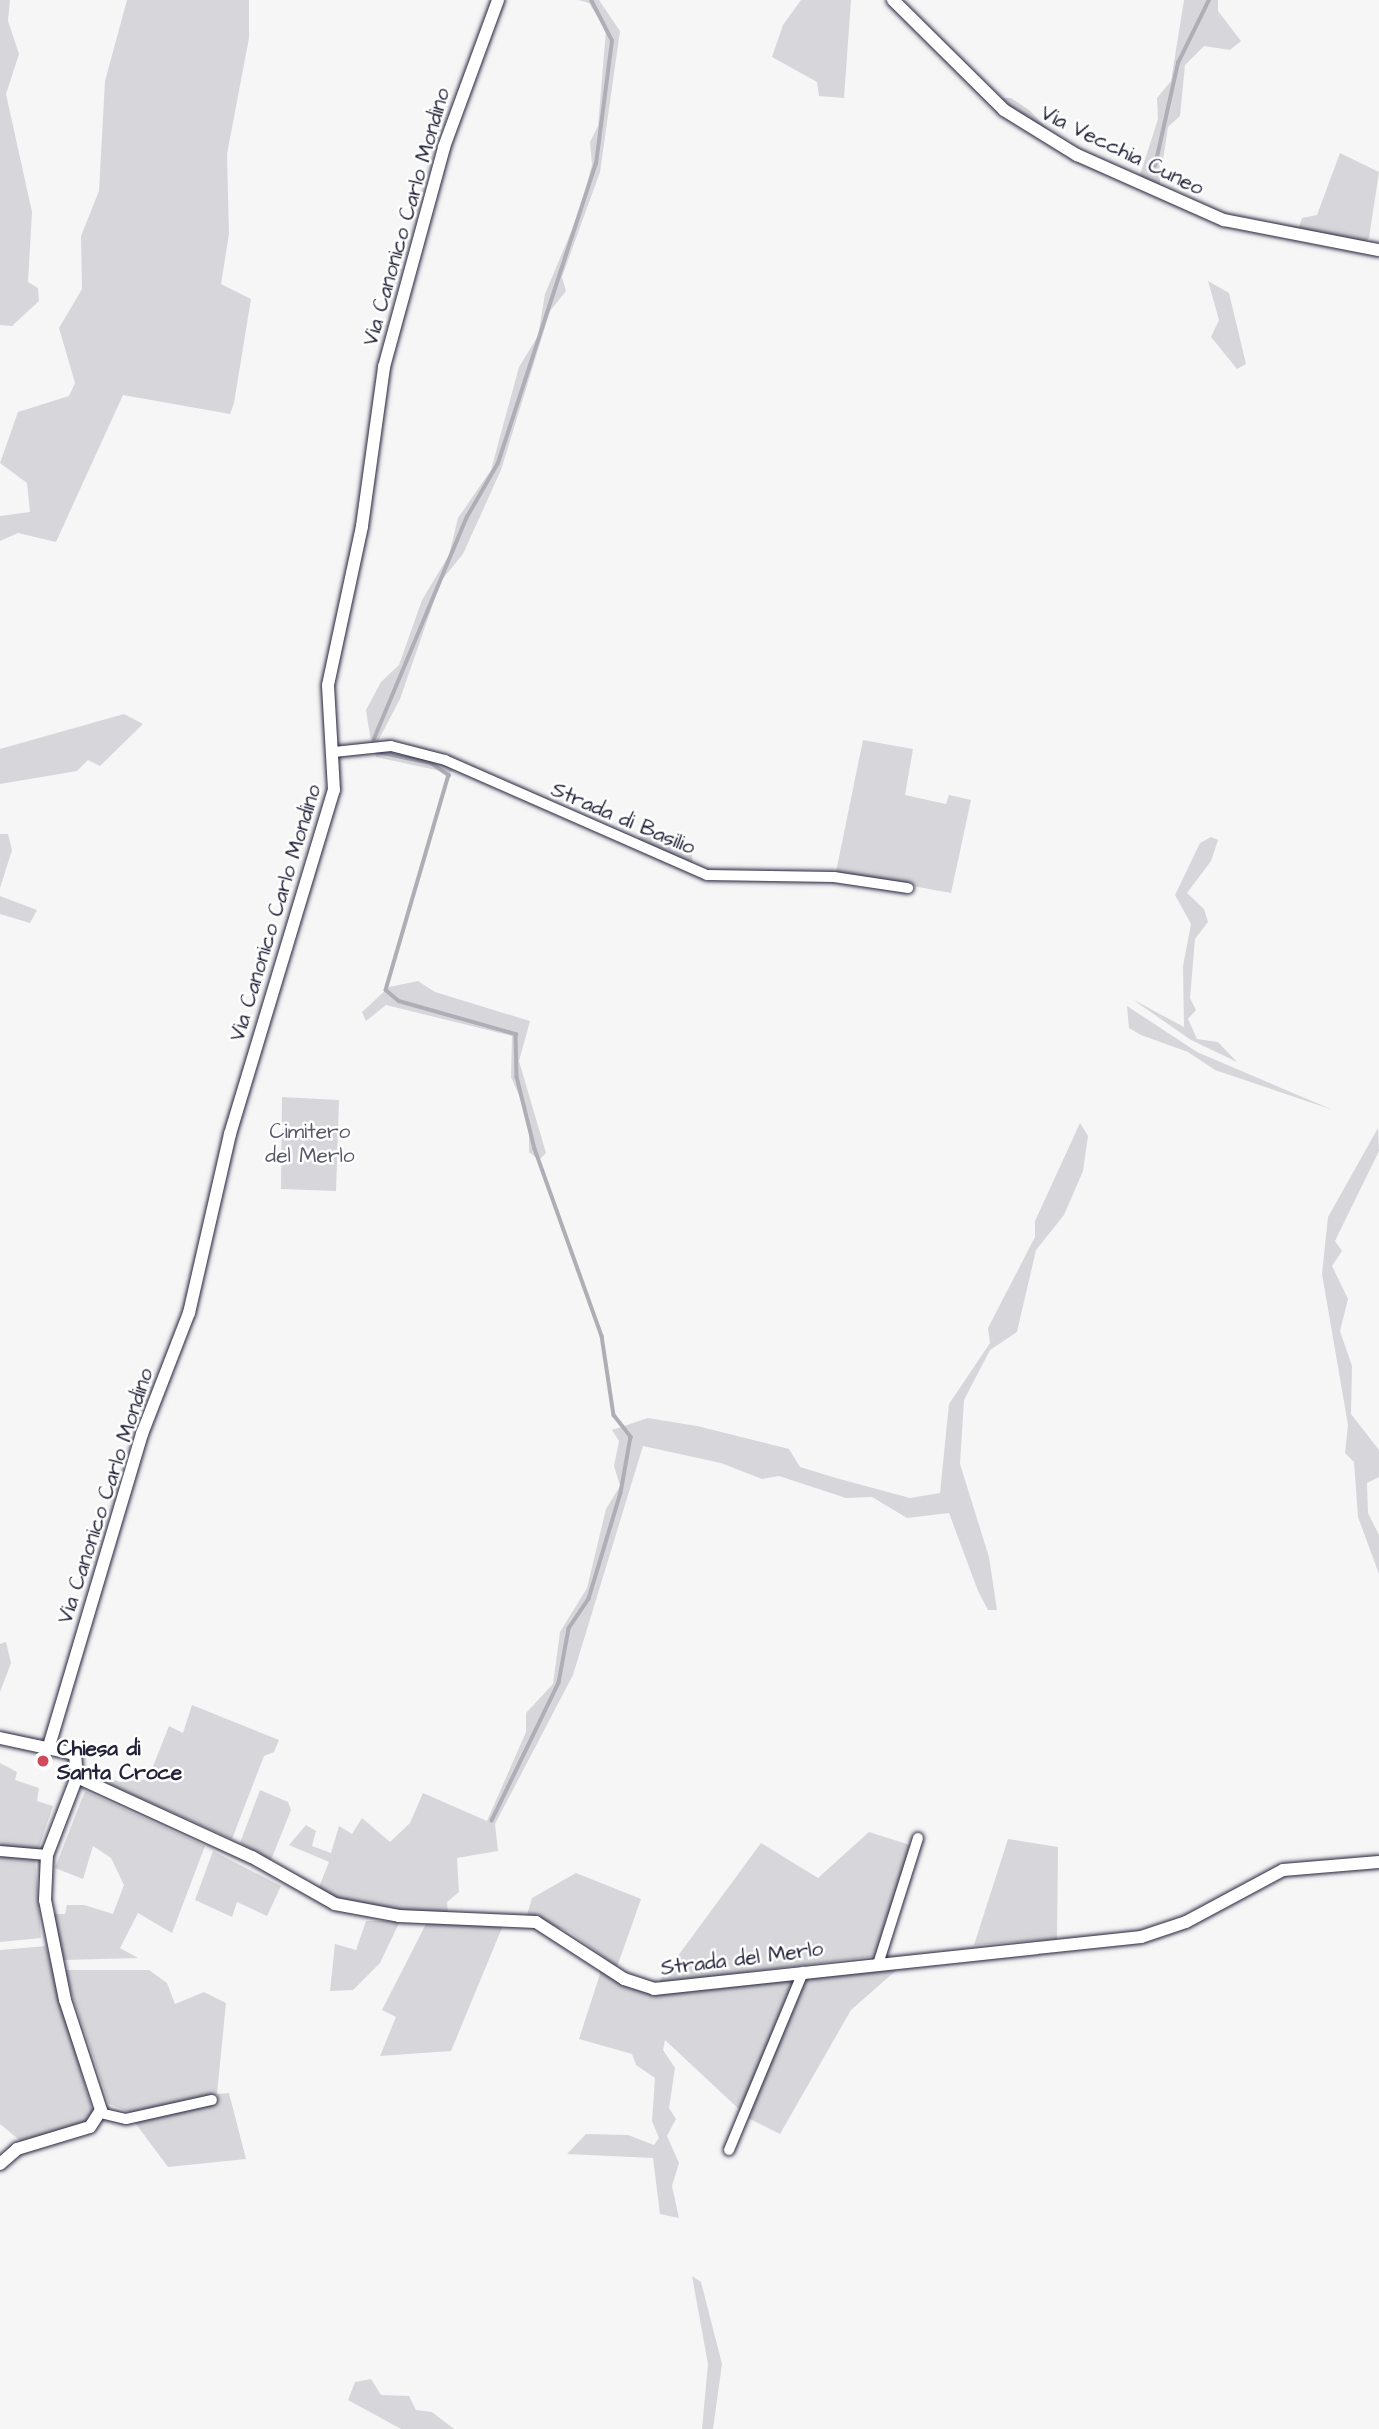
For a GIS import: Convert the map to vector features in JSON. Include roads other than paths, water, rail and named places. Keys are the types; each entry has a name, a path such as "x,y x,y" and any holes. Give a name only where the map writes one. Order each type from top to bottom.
{"street":[{"name":"Via Canonico Carlo Mondino","path":"49,1745 142,1434 189,1312 230,1134 334,790 334,752 328,685 362,526 392,331 448,134 498,0"},
{"name":"Via Vecchia Cuneo","path":"893,0 1004,110 1077,155 1224,220 1379,250"},
{"name":"Strada di Basilio","path":"334,752 391,746 445,760 708,875 834,877 908,888"},
{"path":"0,1738 49,1745 79,1758 77,1777 47,1855 52,1941 100,2113"},
{"name":"Strada del Merlo","path":"77,1777 252,1857 335,1904 399,1916 536,1922 644,1987 803,1972 879,1961 1141,1937 1186,1922 1283,1870 1379,1862"},
{"path":"879,1961 918,1838"},
{"path":"0,1851 47,1855"},
{"path":"729,2150 803,1972"},
{"path":"100,2113 126,2119 212,2100"},
{"path":"0,2164 18,2149 84,2130 100,2113"}],"waterway":[{"path":"374,739 467,517 498,463 596,164 612,41 591,0"},
{"path":"1155,166 1178,63 1209,0"},
{"path":"378,752 431,763 449,775 386,990 399,1001 516,1034 517,1077 535,1149 602,1336 614,1415 631,1437 621,1493 589,1599 569,1629 559,1683 492,1821"}],"place":[{"name":"Chiesa di Santa Croce","path":"43,1761"}],"park label":[{"name":"Cimitero del Merlo","path":"310,1144"}]}
